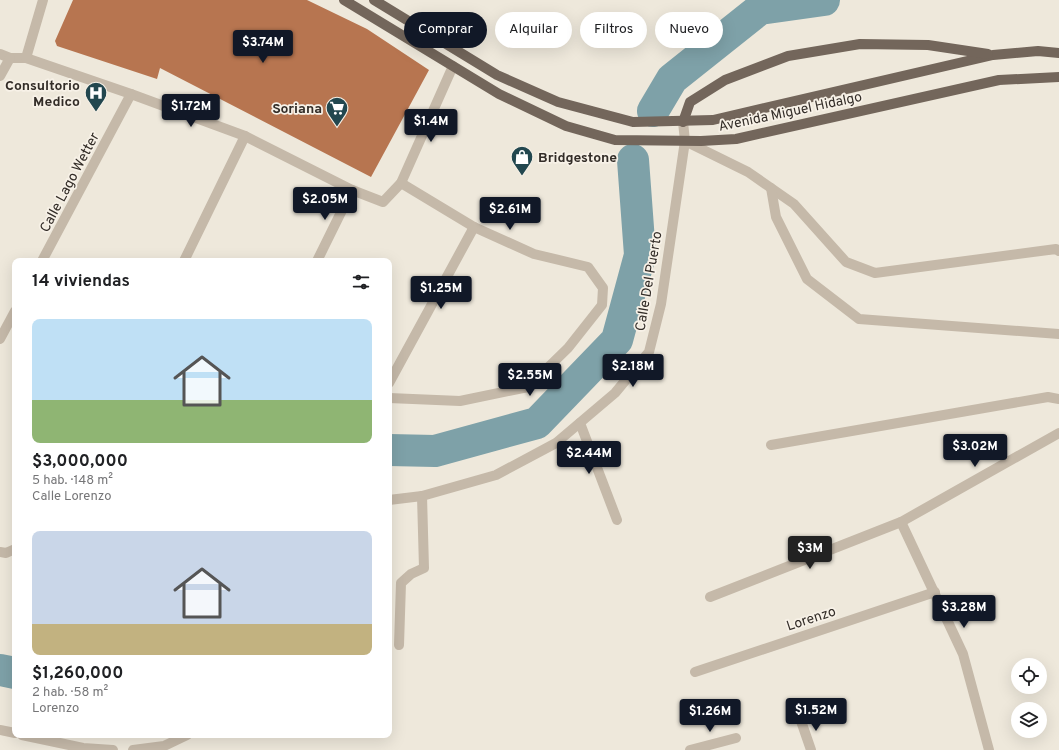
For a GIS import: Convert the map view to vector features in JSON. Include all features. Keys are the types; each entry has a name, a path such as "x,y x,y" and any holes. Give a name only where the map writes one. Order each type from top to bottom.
{"main road":[{"name":"Avenida Miguel Hidalgo","path":"344,0 356,4 499,94 566,126 614,140 685,141 736,139 999,80 1059,77"},
{"name":"Avenida Miguel Hidalgo","path":"374,0 497,75 558,102 633,122 683,122 713,120 993,55 1038,51 1059,53"},
{"path":"683,122 690,102 725,80 788,56 860,44 928,45 993,55"}],"street":[{"path":"26,58 43,0"},
{"path":"0,54 10,58 26,58 131,94 245,136 352,190 382,202 401,183 453,66"},
{"path":"0,76 10,58"},
{"name":"Calle Lago Wetter","path":"44,258 131,94"},
{"name":"Calle Del Puerto","path":"392,500 422,496 496,475 556,443 614,393 649,352 662,304 685,141 683,122"},
{"path":"185,258 245,136"},
{"path":"685,141 748,172 794,204 846,262 875,273 1056,249 1059,251"},
{"path":"392,398 460,401 528,386 568,348 602,305 603,288 588,267 534,254 474,227 401,183"},
{"path":"771,188 776,217 807,279 859,319 1059,334"},
{"path":"318,258 352,190"},
{"path":"392,377 474,227"},
{"path":"0,339 12,317"},
{"path":"771,445 1048,397 1059,399"},
{"path":"580,423 617,520"},
{"path":"710,597 901,522 1059,433"},
{"path":"399,645 401,583 411,574 424,568 422,496"},
{"path":"901,522 963,654 988,750"},
{"path":"0,552 6,553 12,550"},
{"name":"Lorenzo","path":"695,672 935,592"},
{"path":"801,721 811,750"},
{"path":"0,730 12,733"},
{"path":"36,738 82,748 113,750"},
{"path":"133,750 164,746 181,738"},
{"path":"690,750 736,738"}],"building":[{"name":"Soriana","path":"73,0 307,0 367,29 429,70 371,177 160,68 157,79 57,46 55,41"}],"waterway":[{"path":"653,111 672,79 760,9 824,0"},
{"path":"392,450 435,451 537,423 617,340 640,255 633,160"},
{"path":"0,670 12,672"}],"place":[{"name":"Consultorio Medico","path":"96,112"},
{"name":"Soriana","path":"337,128"},
{"name":"Bridgestone","path":"522,176"}]}
